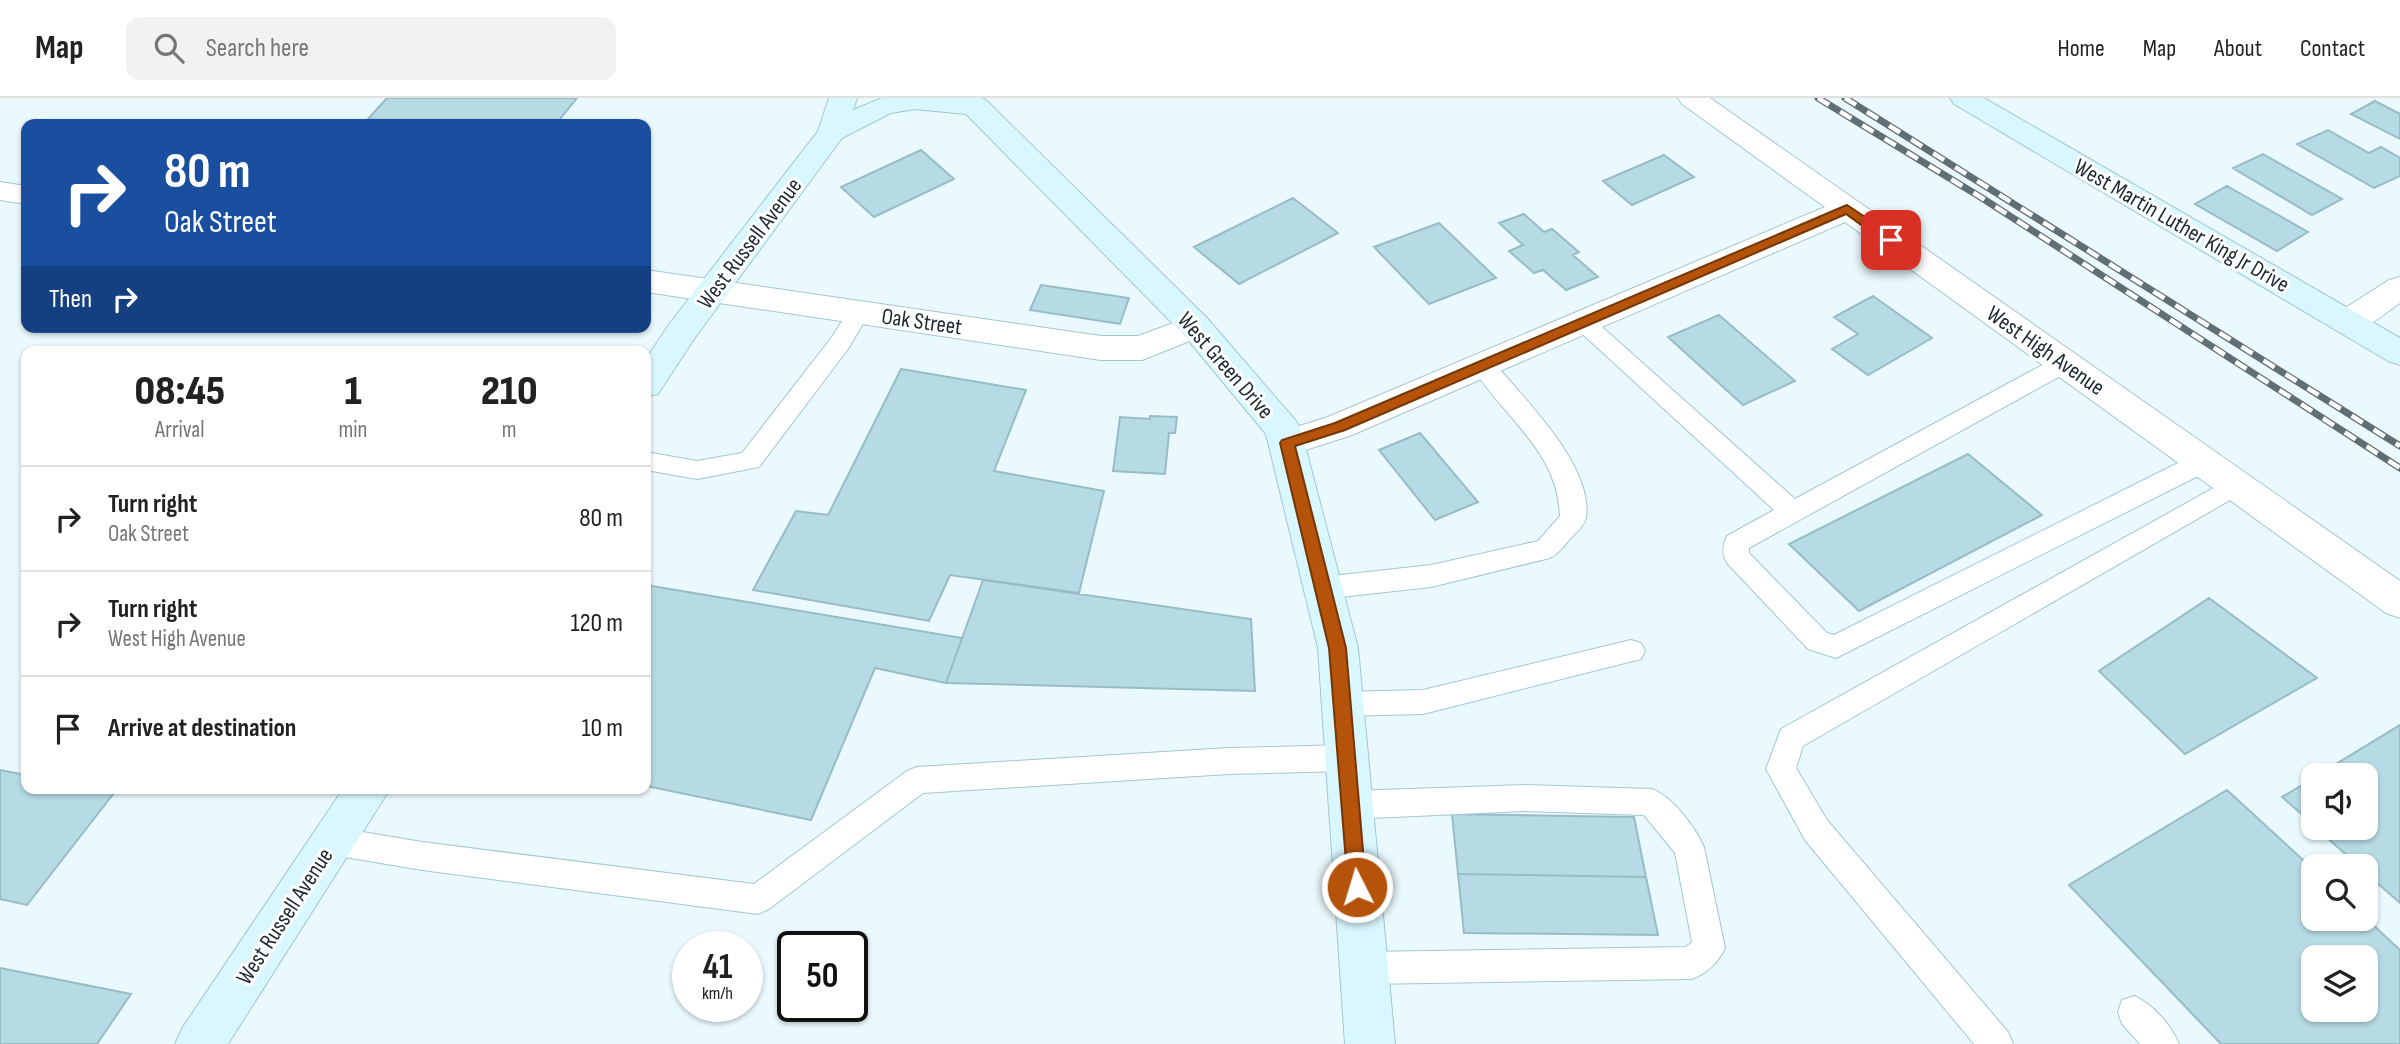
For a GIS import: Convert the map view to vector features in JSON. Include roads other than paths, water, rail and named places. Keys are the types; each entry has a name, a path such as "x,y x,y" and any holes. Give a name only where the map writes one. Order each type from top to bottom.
{"main road":[{"name":"West Russell Avenue","path":"651,378 682,331 832,132 843,98"},
{"name":"West Martin Luther King Jr Drive","path":"1966,98 2400,353"},
{"path":"832,132 884,106 915,101 971,102"},
{"name":"West Green Drive","path":"971,102 1195,326 1283,430 1338,648 1370,1044"},
{"name":"West Russell Avenue","path":"200,1044 365,794"}],"street":[{"name":"West High Avenue","path":"1692,98 2400,602"},
{"path":"0,191 21,194"},
{"path":"1287,443 1340,426 1847,209"},
{"name":"Oak Street","path":"651,282 1101,348 1142,348 1195,326"},
{"path":"2348,322 2400,288"}],"lane":[{"path":"651,462 697,470 750,461 840,343 859,312"},
{"path":"1584,323 1793,512"},
{"path":"2064,363 1736,543 1736,556 1818,641 1836,647 2203,462"},
{"path":"1322,588 1431,576 1546,549 1573,519 1572,492 1555,454 1483,365"},
{"path":"1996,1044 1816,830 1782,769 1791,738 2235,485"},
{"path":"1342,704 1423,702 1631,651"},
{"path":"333,841 422,856 758,899 917,780 1229,761 1345,758"},
{"path":"1350,805 1525,798 1652,803 1689,847 1709,948 1692,963 1364,968"},
{"path":"2134,1012 2162,1044"}],"railway":[{"path":"1818,98 1982,198 2400,468"},
{"path":"1845,98 2400,446"}]}
